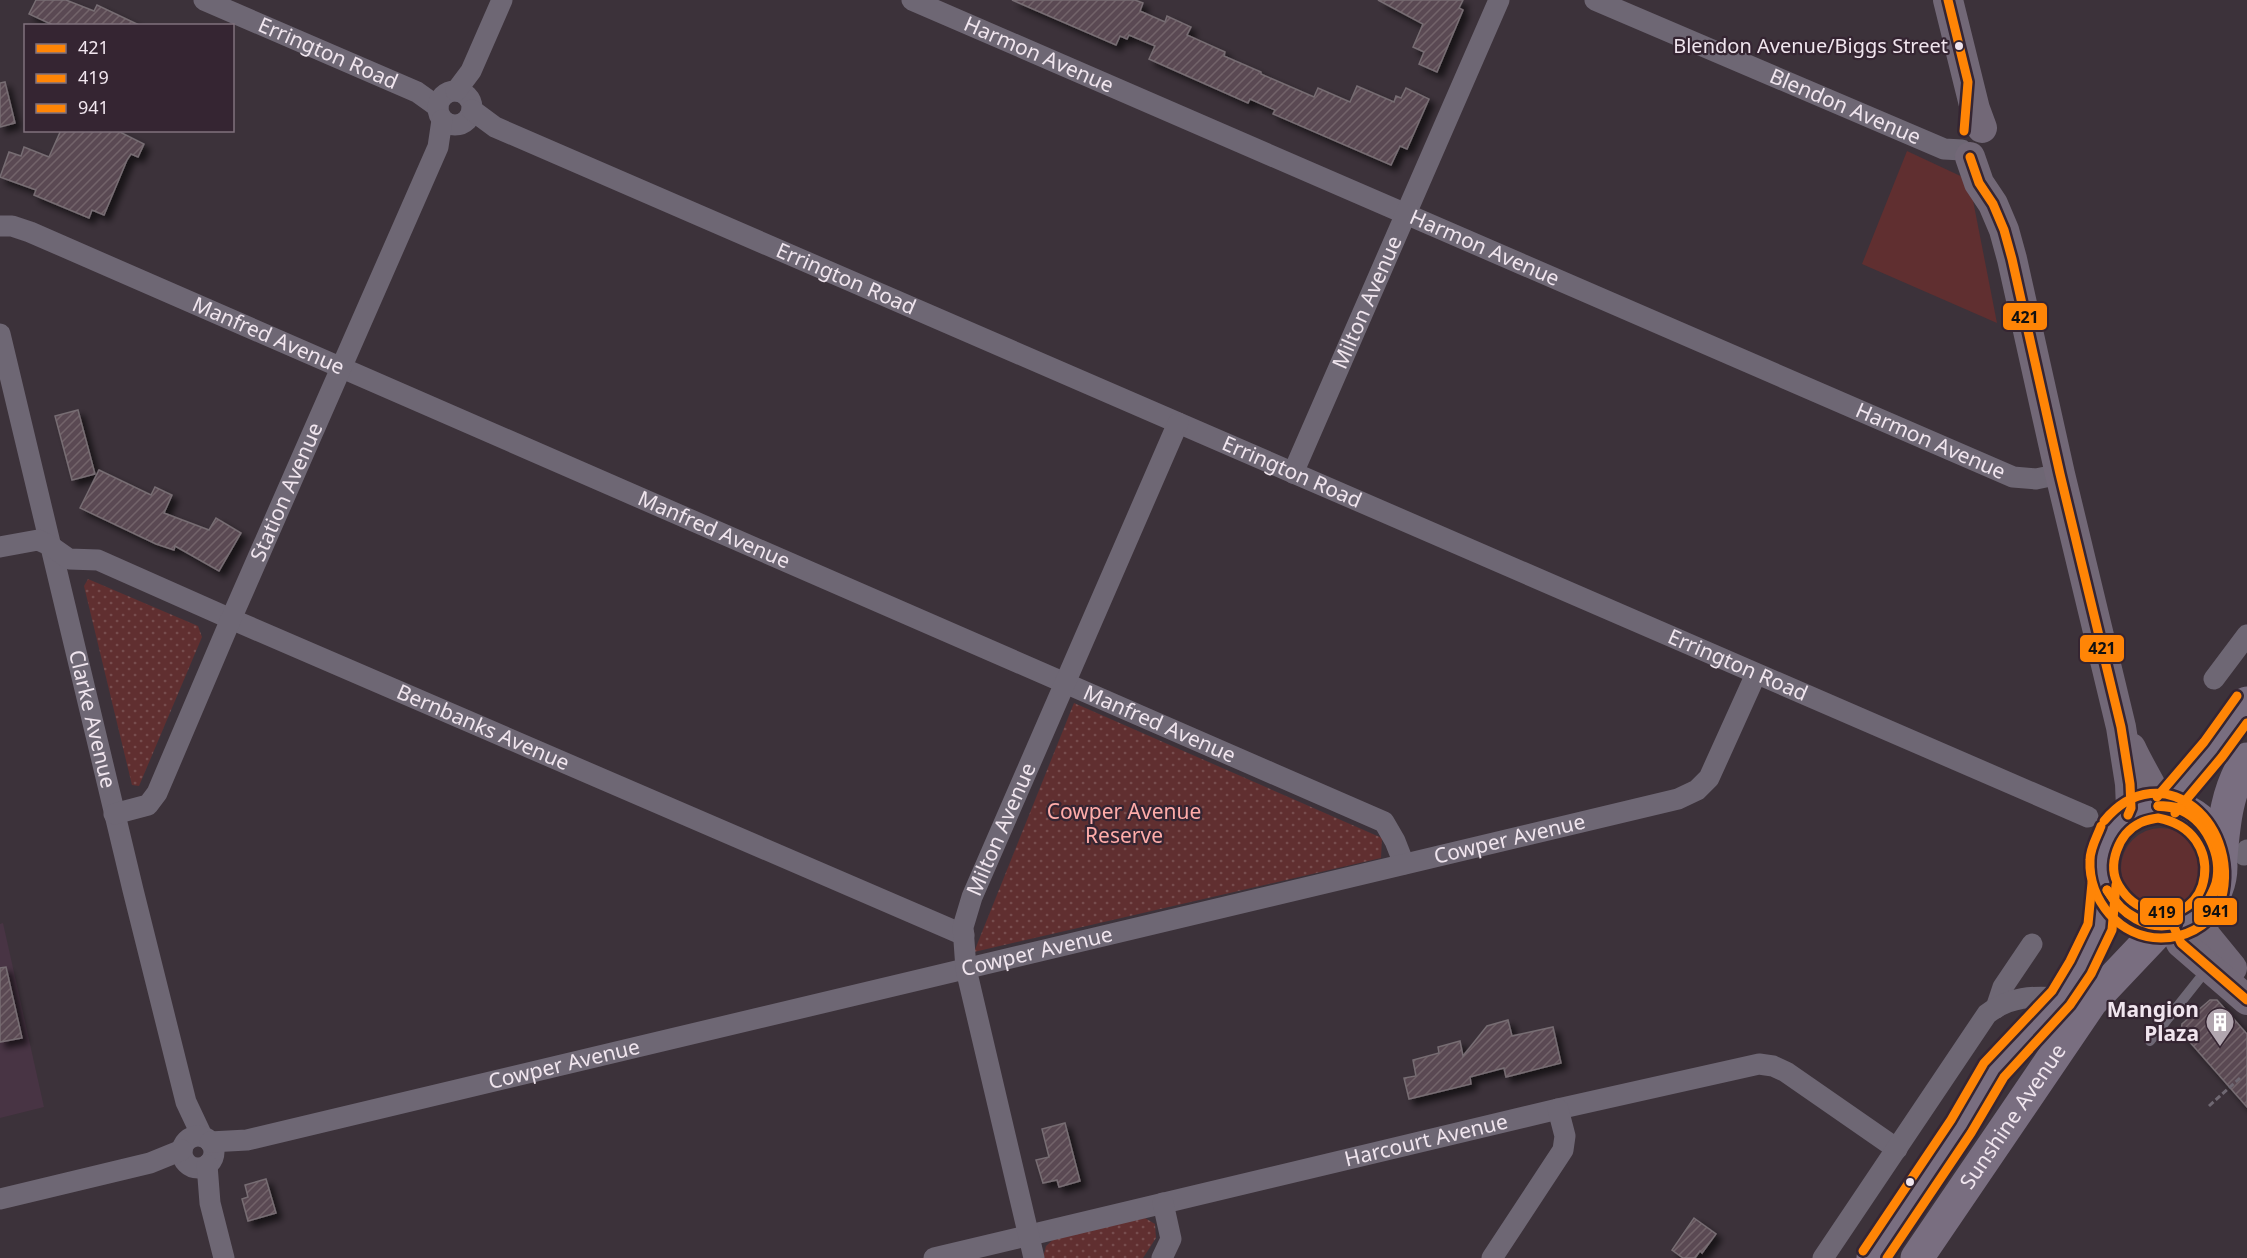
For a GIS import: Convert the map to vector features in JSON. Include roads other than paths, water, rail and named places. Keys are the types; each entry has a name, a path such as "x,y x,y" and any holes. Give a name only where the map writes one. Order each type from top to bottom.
{"main road":[{"path":"2163,805 2213,749 2247,703"},
{"path":"2237,854 2223,824 2242,776"},
{"path":"2163,805 2192,814 2202,822 2214,838 2237,854 2221,870 2217,888 2208,904 2178,921 2147,925 2127,915 2110,898 2104,884 2101,862 2106,840 2119,822 2144,808 2163,805"},
{"name":"Sunshine Avenue","path":"1873,1258 1961,1126 1994,1070 2008,1052 2061,998 2085,960 2095,939 2102,911 2104,884"},
{"name":"Sunshine Avenue","path":"1917,1258 2091,1002 2178,921"}],"street":[{"name":"Errington Road","path":"204,0 2088,817"},
{"name":"Station Avenue","path":"114,814 152,802 502,0"},
{"name":"Harmon Avenue","path":"912,0 2013,477 2036,479 2060,474"},
{"name":"Milton Avenue","path":"1293,473 1499,0"},
{"name":"Blendon Avenue","path":"1595,0 1944,149 1971,143"},
{"path":"1948,0 1968,82 1971,143 1992,204 2004,230 2012,259 2060,474 2121,727 2131,800 2128,815"},
{"name":"Manfred Avenue","path":"0,226 12,226 30,232 1384,822 1404,864"},
{"name":"Clarke Avenue","path":"0,334 114,814 224,1258"},
{"name":"Milton Avenue","path":"1034,1258 966,969 963,927 972,897 1178,423"},
{"name":"Bernbanks Avenue","path":"0,547 38,540 69,559 98,560 964,935"},
{"path":"2214,679 2247,635"},
{"name":"Cowper Avenue","path":"0,1199 1678,800 1697,790 1709,778 1755,674"},
{"path":"2121,727 2137,762 2163,805"},
{"path":"2247,985 2211,944 2202,926 2178,921 2181,943 2247,1000"},
{"path":"1996,1008 2003,987 2032,944"},
{"path":"1823,1258 1980,1023 2005,1002 2022,997 2061,998"},
{"name":"Harcourt Avenue","path":"934,1258 1558,1109 1759,1064 1773,1066 1786,1072 1897,1149"},
{"path":"1492,1258 1563,1150 1565,1136 1558,1109"},
{"path":"1162,1258 1171,1239 1163,1203"}],"lane":[{"path":"2151,1041 2209,966"}],"place":[{"name":"Blendon Avenue/Biggs Street","path":"1959,46"},
{"name":"Mangion Plaza","path":"2220,1048"}],"park label":[{"name":"Cowper Avenue Reserve","path":"1124,824"}]}
